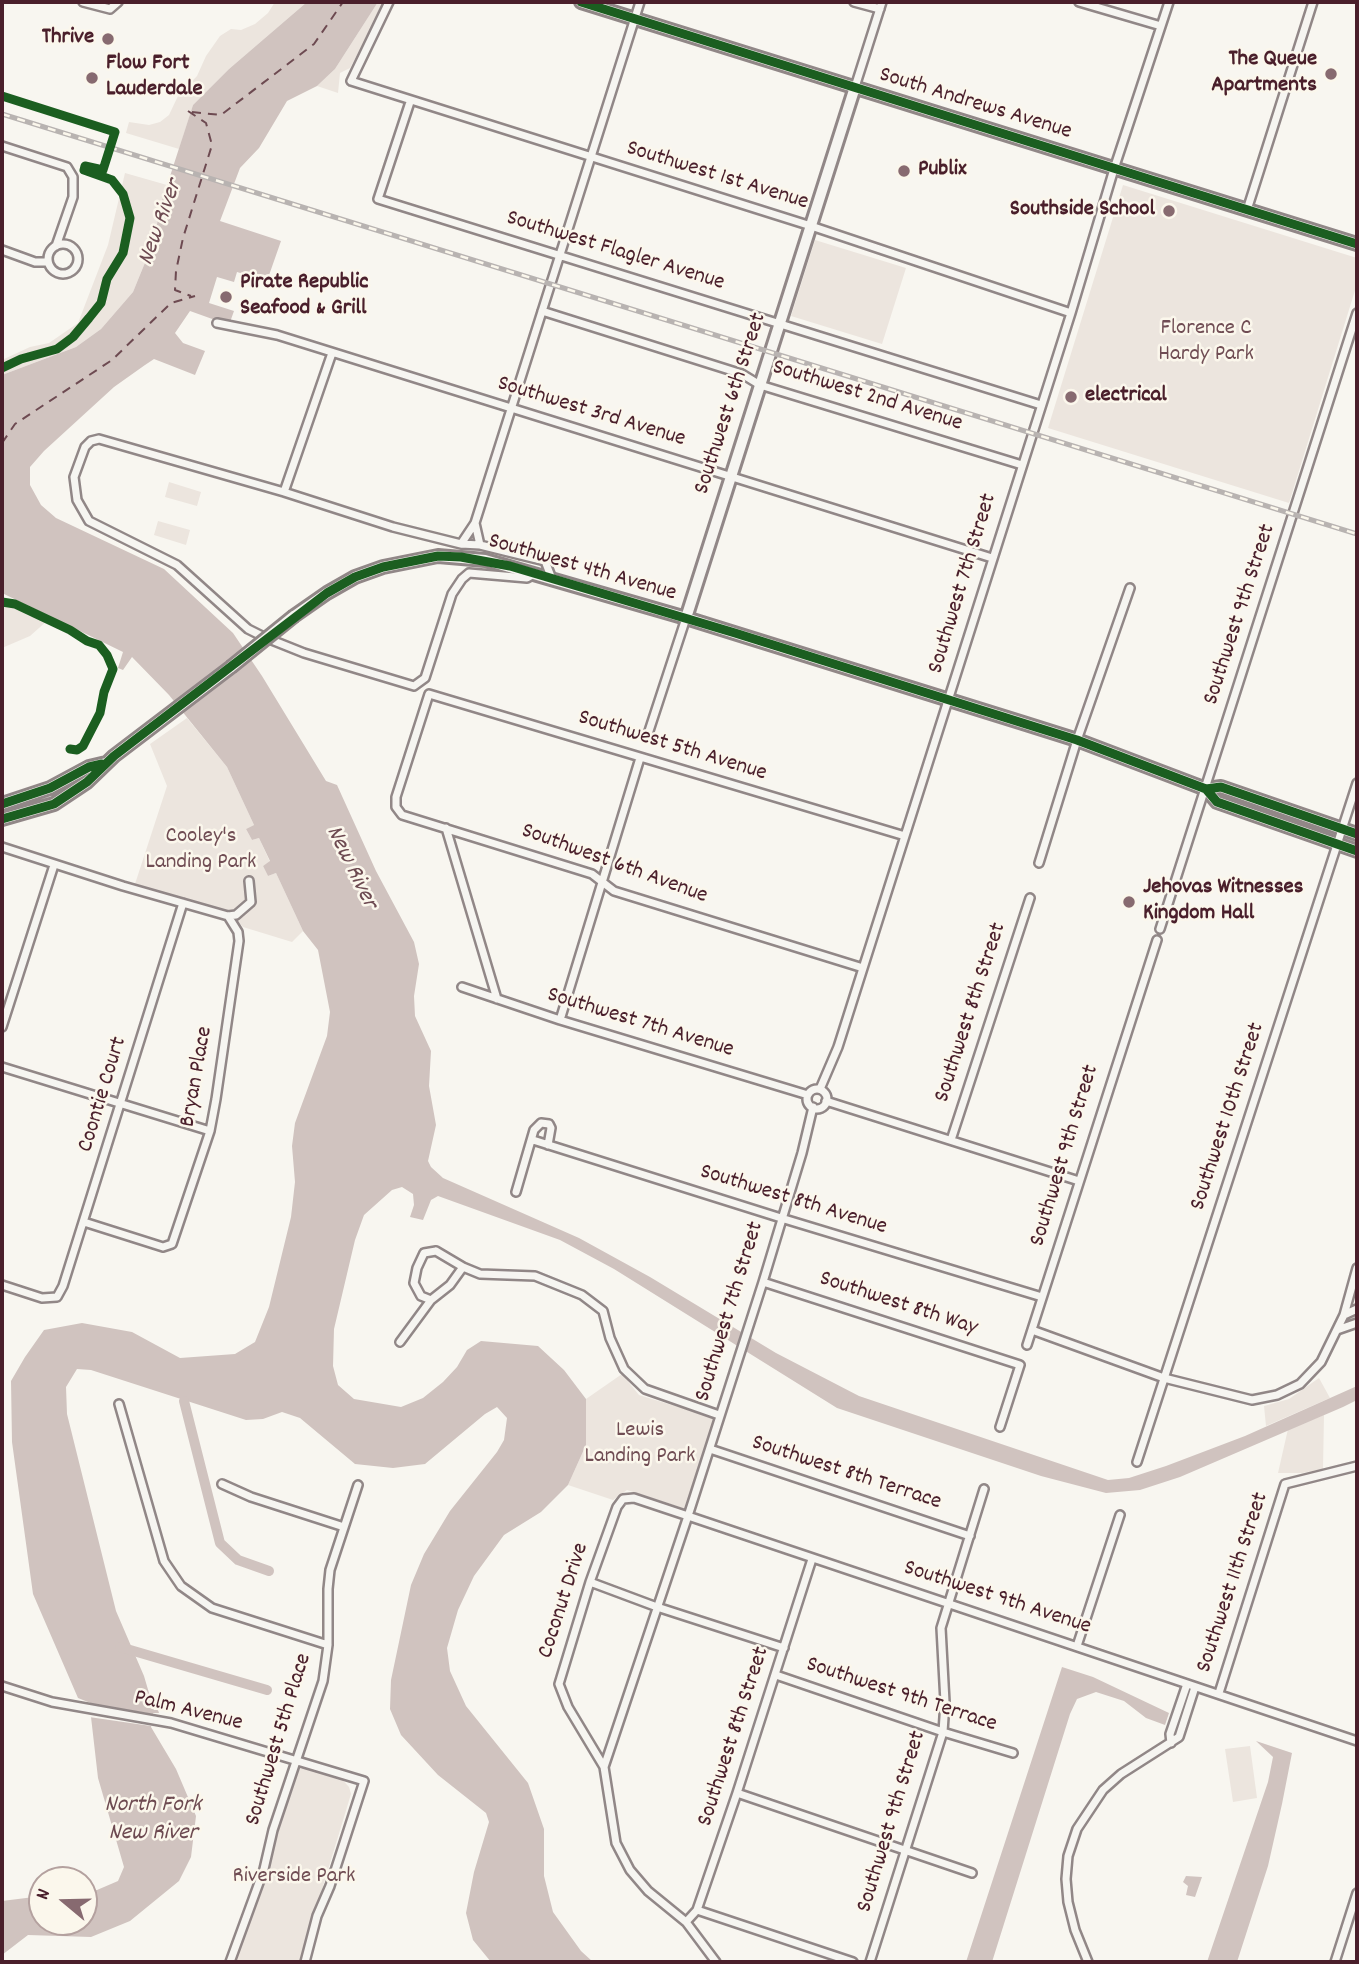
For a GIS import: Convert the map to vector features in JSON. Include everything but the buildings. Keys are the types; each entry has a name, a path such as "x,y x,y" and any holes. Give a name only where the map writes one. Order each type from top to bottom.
{"main road":[{"name":"South Andrews Avenue","path":"581,2 1357,244"},
{"name":"Southwest 6th Street","path":"686,618 855,87"},
{"name":"Southwest 4th Avenue","path":"2,819 54,804 87,782 111,759 295,616 355,577 383,566 412,560 461,557 485,560 534,573 686,618 1077,740 1206,789 1221,788 1357,834"},
{"path":"2,804 50,788 89,767 111,759"},
{"name":"Southwest 4th Avenue","path":"1206,789 1217,802 1357,851"}],"street":[{"path":"83,2 106,9 116,5"},
{"name":"Southwest 1st Avenue","path":"389,2 351,81 410,102 811,226 1071,313"},
{"path":"461,544 475,523 640,2"},
{"path":"854,2 881,6 855,87"},
{"path":"1079,2 1161,26"},
{"name":"Southwest 7th Street","path":"820,1089 838,1047 1169,2"},
{"path":"1247,210 1313,2"},
{"name":"Southwest Flagler Avenue","path":"410,102 378,198 1041,405"},
{"path":"2,146 67,167 73,177 73,197 56,246 49,253 48,262 53,271 62,275 72,272 78,264 74,249 66,244 56,246"},
{"path":"2,250 35,261 48,262"},
{"name":"Southwest 2nd Avenue","path":"542,312 742,374 760,385 1022,465"},
{"name":"Southwest 9th Street","path":"1160,929 1357,313"},
{"name":"Southwest 3rd Avenue","path":"217,323 277,335 992,558"},
{"path":"284,492 332,353"},
{"name":"Southwest 4th Avenue","path":"534,573 527,578 469,573 462,579 452,594 425,678 414,686 320,658 248,629 177,565 89,521 77,500 74,477 85,447 91,441 99,439 284,492 370,520 461,544 480,545 545,561 552,579"},
{"path":"475,523 480,545"},
{"path":"1039,863 1077,740 1130,589"},
{"name":"Southwest 6th Street","path":"648,734 686,618"},
{"name":"Southwest 5th Avenue","path":"396,807 396,797 429,694 905,836"},
{"path":"560,1020 640,758"},
{"name":"Southwest 10th Street","path":"1137,1462 1357,783"},
{"name":"Southwest 6th Avenue","path":"396,807 402,815 592,874 614,891 863,968"},
{"path":"446,828 496,999"},
{"path":"2,847 228,916 236,915 251,902 250,881"},
{"path":"2,1027 54,865"},
{"name":"Southwest 8th Street","path":"951,1140 1030,898"},
{"name":"Coontie Court","path":"2,1285 42,1298 57,1297 63,1286 85,1223 183,903"},
{"name":"Bryan Place","path":"85,1223 163,1247 172,1244 210,1131 239,941 238,932 228,916"},
{"name":"Southwest 9th Street","path":"1027,1345 1157,940"},
{"name":"Southwest 7th Avenue","path":"462,987 560,1020 808,1095"},
{"path":"2,1067 210,1131"},
{"path":"814,1089 820,1089 827,1101 822,1107 813,1107 808,1103 808,1095 814,1089"},
{"path":"827,1101 1079,1181"},
{"name":"Southwest 7th Street","path":"604,1767 763,1282 813,1107"},
{"path":"516,1192 535,1127 541,1123 551,1128 548,1145"},
{"name":"Southwest 8th Avenue","path":"533,1140 1042,1297"},
{"path":"431,1300 421,1296 415,1283 417,1268 424,1253 436,1251 480,1274 535,1276 582,1295 603,1311 610,1338 624,1369 645,1389 719,1415"},
{"path":"400,1342 431,1300 450,1285 463,1267"},
{"path":"1032,1330 1164,1378 1252,1401 1277,1395 1300,1384 1321,1362 1344,1315 1357,1268"},
{"name":"Southwest 8th Way","path":"763,1282 1020,1365 1000,1427"},
{"path":"1344,1315 1357,1309"},
{"path":"1336,1331 1357,1323"},
{"path":"119,1404 164,1561 181,1586 212,1608 328,1645"},
{"name":"Southwest 8th Terrace","path":"710,1449 970,1536"},
{"name":"Southwest 11th Street","path":"1219,1693 1285,1484 1357,1466"},
{"path":"222,1484 251,1497 344,1527"},
{"name":"Southwest 5th Place","path":"230,1962 264,1869 273,1830 323,1681 328,1645 330,1570 358,1485"},
{"name":"Southwest 9th Street","path":"870,1962 943,1732 945,1703 942,1628 984,1489"},
{"name":"Southwest 9th Avenue","path":"623,1499 634,1498 1357,1741"},
{"name":"Coconut Drive","path":"623,1499 617,1507 590,1582 559,1684 568,1707 604,1767 616,1843 630,1870 648,1891 686,1922 716,1962"},
{"path":"1077,1646 1119,1515"},
{"name":"Southwest 8th Street","path":"686,1922 698,1910 812,1559"},
{"name":"Southwest 9th Terrace","path":"590,1582 784,1648"},
{"name":"Southwest 9th Terrace","path":"776,1675 1013,1753"},
{"path":"1171,1743 1170,1734 1186,1684"},
{"name":"Palm Avenue","path":"2,1686 52,1702 171,1723 364,1781 330,1886 317,1916 305,1962"},
{"path":"1088,1962 1070,1912 1066,1879 1068,1856 1077,1829 1103,1790 1121,1774 1179,1737 1195,1686"},
{"path":"737,1793 972,1873"},
{"path":"1335,1962 1357,1893"},
{"path":"698,1910 853,1962"}],"green space":[{"path":"275,2 307,2 229,69 193,105 179,149 126,133 129,122 149,125 160,122 169,115 178,96 197,76 206,56 220,36 231,29 241,30 255,24 268,13"},
{"path":"378,2 385,2 350,68 340,73 338,93 317,86 335,69"},
{"path":"125,173 167,185 153,243 133,292 101,329 76,347 2,375 2,360 30,347 49,343 78,323 108,245"},
{"name":"Florence C Hardy Park","path":"1123,185 1357,258 1357,284 1289,503 1048,428"},
{"path":"815,240 906,268 882,344 791,316"},
{"path":"169,482 201,492 197,506 165,497"},
{"path":"158,521 190,530 186,545 154,535"},
{"path":"8,604 29,616 48,620 30,636 2,648 2,605"},
{"name":"Cooley's Landing Park","path":"187,718 227,767 254,825 246,829 252,840 259,838 270,862 263,866 268,876 276,873 303,931 292,942 243,927 233,916 135,884 167,786 150,744"},
{"name":"Lewis Landing Park","path":"622,1374 639,1395 714,1418 686,1509 627,1490 613,1500 568,1485 586,1445 586,1399"},
{"path":"1319,1378 1330,1398 1266,1426 1264,1406 1289,1399"},
{"path":"1324,1415 1323,1469 1302,1473 1278,1473 1288,1429"},
{"path":"1250,1746 1257,1798 1233,1802 1225,1749"},
{"name":"Riverside Park","path":"307,1767 339,1776 349,1787 351,1794 300,1962 236,1962 292,1778 298,1770"}],"water":[{"path":"307,2 378,2 335,69 317,86 287,101 259,148 240,168 220,221 281,241 267,281 237,272 234,282 217,277 209,303 234,311 229,325 190,311 175,333 183,343 205,351 195,375 154,359 114,387 44,451 30,467 30,485 41,505 56,518 164,569 233,633 326,781 337,785 376,871 414,942 419,964 414,996 415,1016 431,1051 429,1086 436,1125 428,1161 431,1167 443,1178 579,1238 650,1277 776,1353 859,1396 1108,1480 1129,1478 1166,1466 1245,1436 1357,1386 1357,1400 1180,1477 1140,1490 1106,1493 1041,1476 837,1408 614,1269 560,1240 438,1196 431,1200 423,1220 410,1217 414,1205 413,1194 402,1187 392,1190 364,1215 355,1240 334,1329 333,1366 338,1385 354,1399 401,1407 423,1398 443,1382 457,1367 467,1350 481,1341 538,1346 564,1370 586,1399 586,1445 568,1485 541,1512 504,1535 474,1576 458,1610 447,1648 450,1671 466,1706 528,1783 544,1829 544,1876 553,1912 581,1951 593,1962 491,1962 473,1940 466,1913 474,1872 489,1822 486,1813 438,1775 401,1735 390,1709 391,1680 411,1585 424,1554 450,1511 504,1440 507,1418 497,1407 425,1464 393,1468 355,1464 300,1418 282,1412 263,1419 246,1420 91,1370 77,1369 66,1387 67,1414 116,1611 144,1676 154,1710 159,1713 153,1713 151,1727 176,1769 196,1816 191,1857 179,1881 130,1921 98,1934 98,1890 118,1881 124,1867 98,1778 91,1717 93,1704 78,1698 33,1594 12,1442 11,1381 44,1330 82,1323 132,1332 180,1358 235,1354 255,1342 269,1307 291,1217 295,1182 292,1146 295,1123 327,1036 330,1012 318,950 303,931 276,873 268,876 263,866 270,861 259,838 252,840 246,829 254,825 227,767 169,695 132,657 123,670 118,668 123,652 2,593 2,375 76,347 101,329 133,292 153,243 162,201 193,105 229,69"},
{"path":"1062,1667 1093,1677 1169,1713 1165,1725 1146,1718 1124,1701 1096,1692 1077,1699 992,1962 966,1962"},
{"path":"1256,1741 1292,1753 1282,1804 1268,1866 1237,1962 1207,1962 1268,1782 1273,1757"},
{"path":"1186,1876 1202,1877 1195,1897 1186,1895 1188,1886 1183,1882"},
{"path":"28,1898 28,1935 2,1955 2,1901"}],"pier":[{"path":"92,1704 153,1714 151,1726 89,1717"}],"waterway":[{"path":"184,1401 220,1543 238,1560 269,1571"},
{"path":"120,1647 267,1690"}],"ferry route":[{"path":"192,112 221,115 314,44 343,2"},
{"path":"188,111 206,123 212,145 183,238 176,271 175,290 191,296"},
{"path":"2,443 15,424 112,360 171,303 195,296"}],"railway":[{"path":"2,114 1357,534"}],"cycle path":[{"path":"581,2 1357,244"},
{"path":"2,96 115,132 103,170 85,166 84,170 112,180 123,194 130,218 123,253 107,279 101,303 73,337 57,349 21,359 2,368"},
{"path":"2,819 54,804 87,782 114,756 327,593 355,577 383,567 438,556 461,557 510,566 735,633 1077,740 1206,789 1221,787 1357,834"},
{"path":"2,602 15,604 70,630 99,645 107,655 113,669 104,692 100,713 83,746 77,750 70,749"},
{"path":"2,804 50,788 89,767 102,764"},
{"path":"1206,789 1217,802 1357,851"}],"place":[{"name":"Thrive","path":"108,39"},
{"name":"The Queue Apartments","path":"1331,74"},
{"name":"Flow Fort Lauderdale","path":"92,78"},
{"name":"Publix","path":"904,171"},
{"name":"Southside School","path":"1169,211"},
{"name":"Pirate Republic Seafood & Grill","path":"226,297"},
{"name":"electrical","path":"1071,397"},
{"name":"Jehovas Witnesses Kingdom Hall","path":"1129,902"}],"water label":[{"name":"New River","path":"162,223"},
{"name":"New River","path":"350,868"},
{"name":"North Fork New River","path":"153,1821"}]}
